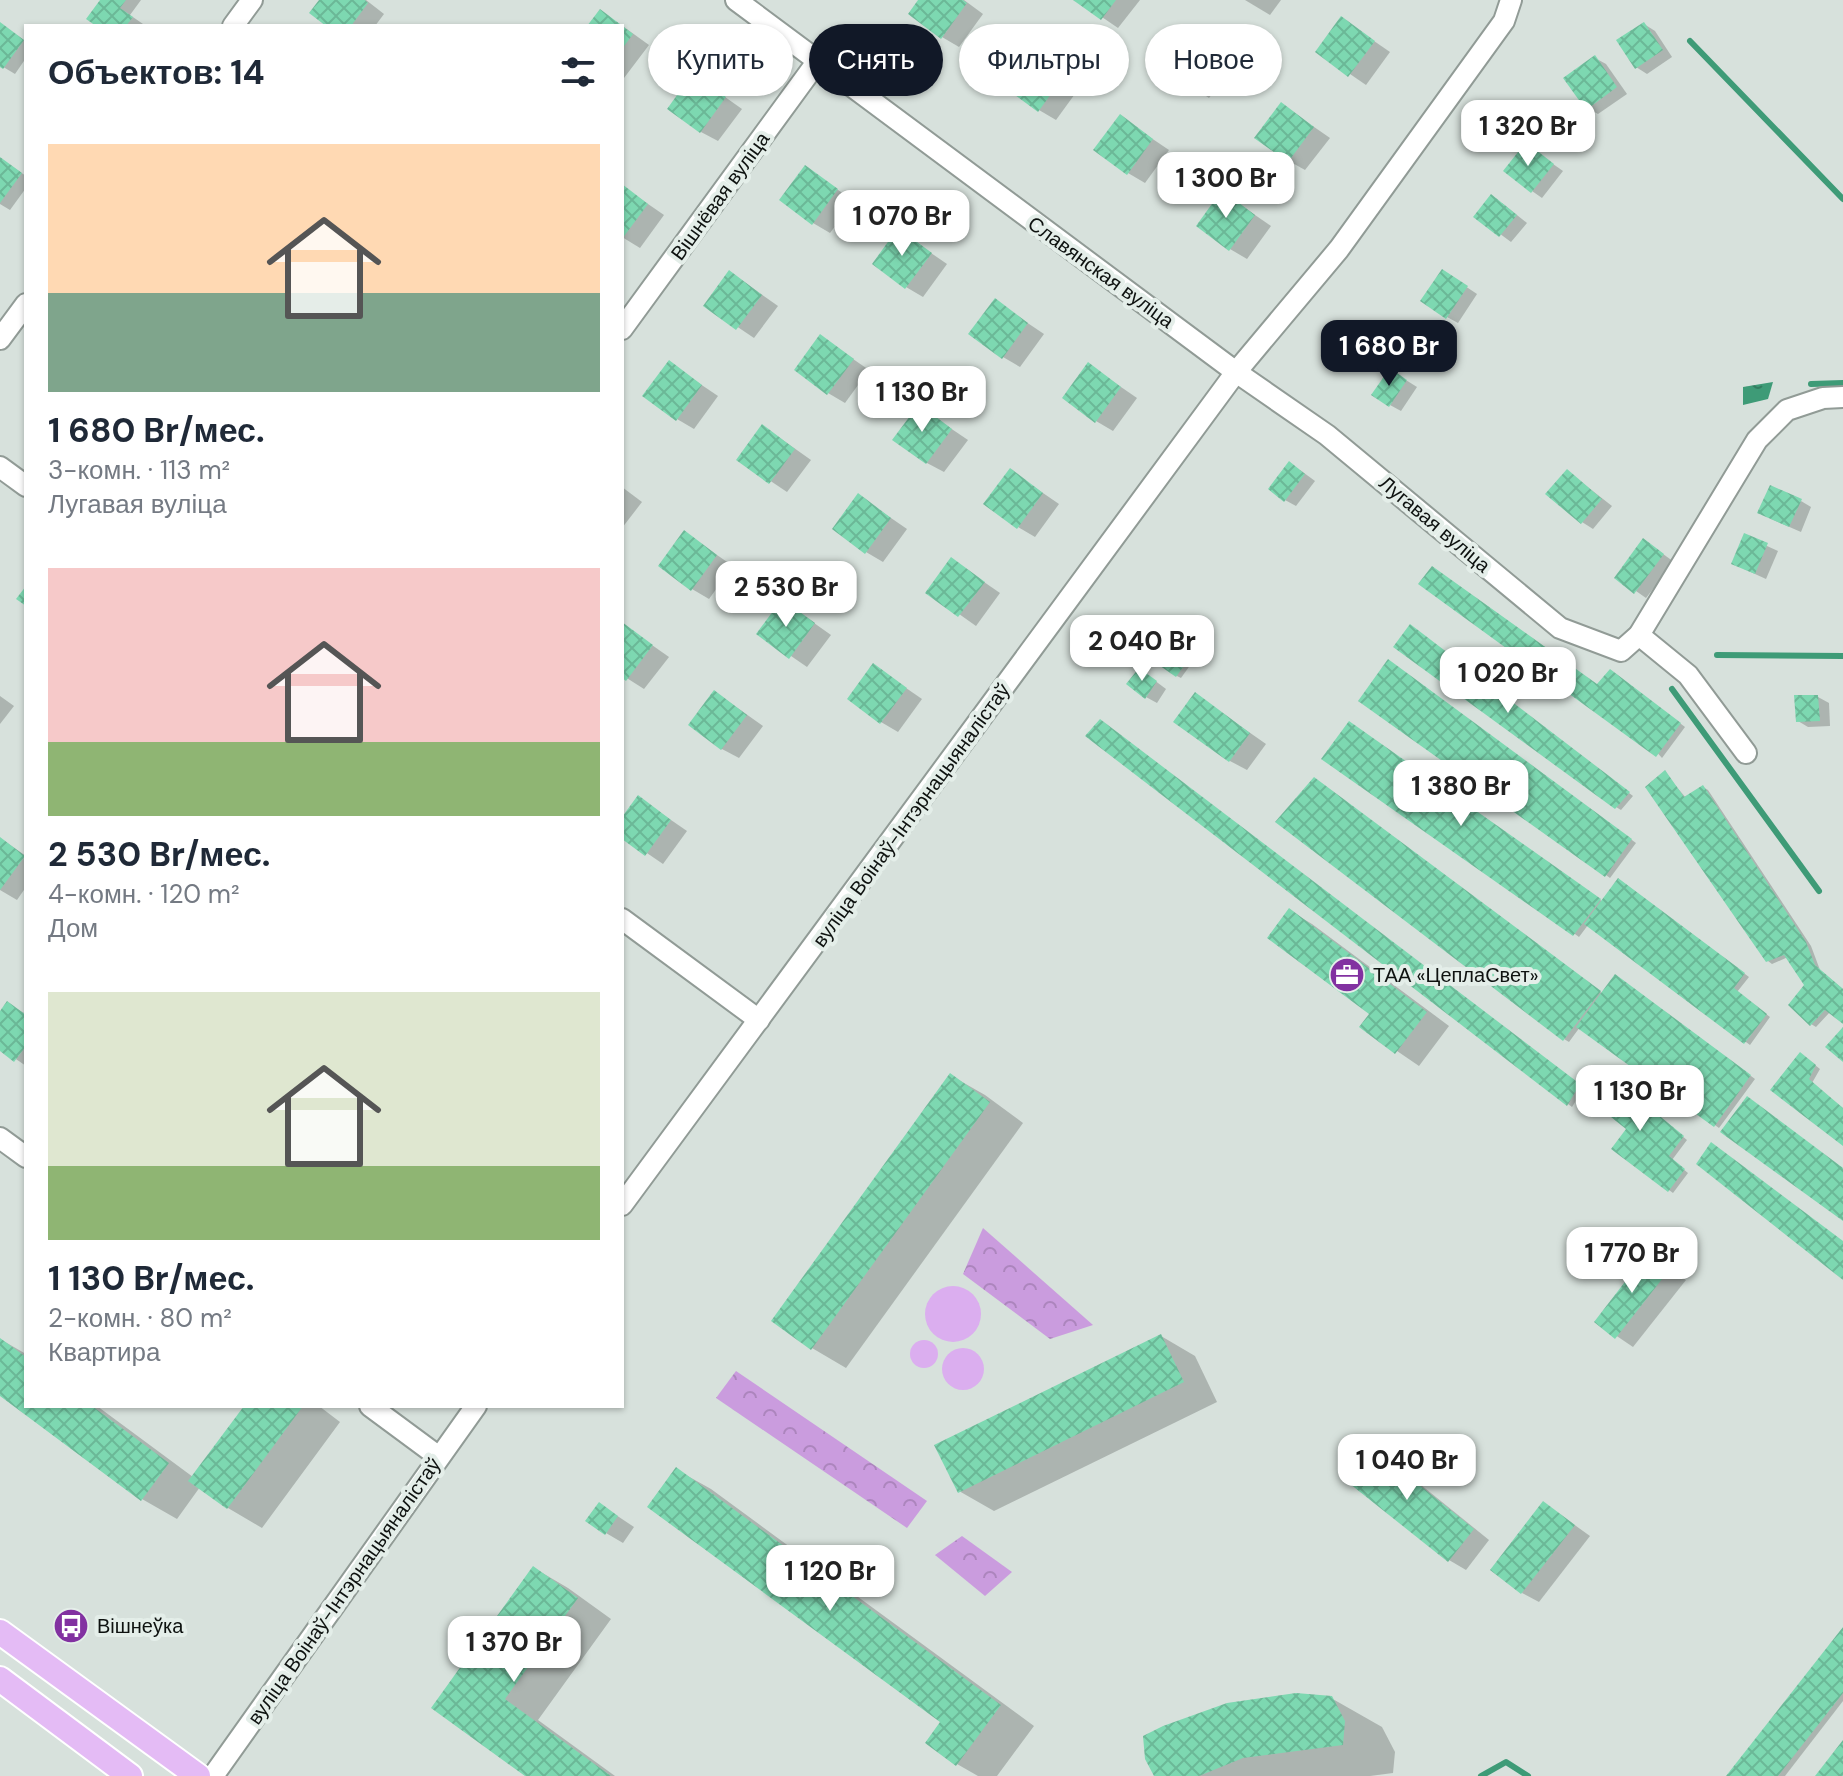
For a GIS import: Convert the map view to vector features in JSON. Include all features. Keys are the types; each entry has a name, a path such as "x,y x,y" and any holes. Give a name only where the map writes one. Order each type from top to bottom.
{"main road":[{"path":"0,1632 198,1776"},
{"path":"0,1679 130,1776"}],"street":[{"path":"234,24 252,0"},
{"name":"Славянская вуліца","path":"736,0 809,56"},
{"name":"вуліца Воінаў-Інтэрнацыяналістаў","path":"624,1202 1236,372 1339,249 1504,21 1511,0"},
{"name":"Вішнёвая вуліца","path":"624,326 809,73"},
{"name":"Славянская вуліца","path":"863,96 1236,372"},
{"path":"0,339 24,307"},
{"name":"Лугавая вуліца","path":"1236,372 1327,435 1560,628 1621,651 1639,635"},
{"path":"1746,753 1688,675 1639,635 1757,440 1787,410 1823,398 1843,397"},
{"path":"0,467 24,485"},
{"path":"624,920 759,1020"},
{"path":"0,1138 23,1150"},
{"path":"373,1408 439,1457"},
{"name":"вуліца Воінаў-Інтэрнацыяналістаў","path":"213,1776 475,1408"}],"green space":[{"path":"983,1228 1093,1325 1050,1339 963,1274"},
{"path":"736,1371 927,1501 907,1528 716,1398"},
{"path":"962,1536 1012,1572 985,1596 935,1555"}],"shaded area":[{"path":"953,1286 973,1294 981,1314 973,1334 953,1342 933,1334 925,1314 933,1294"},
{"path":"924,1340 934,1344 938,1354 934,1364 924,1368 914,1364 910,1354 914,1344"},
{"path":"963,1348 978,1354 984,1369 978,1384 963,1390 948,1384 942,1369 948,1354"}],"water":[{"path":"1773,382 1768,399 1743,405 1743,387"}],"building":[{"path":"100,0 126,0 120,8 133,17 128,24 93,24 86,19"},
{"path":"319,0 365,0 368,3 352,24 323,24 309,13"},
{"path":"918,0 963,0 967,3 943,36 943,24 921,24 908,14"},
{"path":"1073,0 1116,0 1101,20"},
{"path":"600,9 620,24 589,24"},
{"path":"1341,16 1375,41 1348,77 1315,52"},
{"path":"0,22 24,40 3,69 0,67"},
{"path":"1644,22 1663,50 1635,69 1616,40"},
{"path":"624,27 633,34 624,46"},
{"path":"1595,55 1617,87 1586,110 1563,78"},
{"path":"676,96 726,97 700,133 667,109"},
{"path":"1016,96 1050,96 1038,112"},
{"path":"1281,102 1314,127 1288,162 1254,138"},
{"path":"1120,114 1153,139 1127,175 1093,150"},
{"path":"1526,142 1554,164 1531,193 1503,171"},
{"path":"0,157 22,173 0,203"},
{"path":"805,165 838,189 812,225 779,200"},
{"path":"624,186 648,204 624,236"},
{"path":"1222,190 1255,215 1229,251 1196,226"},
{"path":"1491,194 1517,215 1499,237 1473,217"},
{"path":"898,228 932,253 905,289 872,264"},
{"path":"1442,269 1468,286 1446,319 1420,301"},
{"path":"729,270 762,295 736,330 703,306"},
{"path":"995,298 1028,323 1002,359 968,334"},
{"path":"820,334 854,359 827,395 794,370"},
{"path":"669,360 702,385 676,421 642,396"},
{"path":"1088,362 1121,387 1095,423 1062,398"},
{"path":"1390,368 1407,380 1389,407 1371,395"},
{"path":"919,404 952,429 926,464 892,440"},
{"path":"762,424 795,449 769,484 736,460"},
{"path":"1289,461 1305,474 1284,502 1268,489"},
{"path":"1010,468 1043,493 1017,529 983,504"},
{"path":"1567,469 1602,499 1581,524 1545,494"},
{"path":"1770,485 1802,499 1789,527 1757,513"},
{"path":"858,493 891,518 865,554 832,529"},
{"path":"684,530 717,555 691,591 658,566"},
{"path":"1744,533 1768,543 1755,574 1731,564"},
{"path":"1643,538 1664,554 1634,594 1614,578"},
{"path":"951,557 985,582 958,617 925,593"},
{"path":"1432,566 1597,684 1610,669 1681,723 1656,757 1418,584"},
{"path":"24,589 24,605 16,599"},
{"path":"782,599 815,623 789,659 756,634"},
{"path":"624,623 653,645 626,681 624,680"},
{"path":"1410,624 1630,792 1615,809 1393,647"},
{"path":"1166,644 1188,660 1176,677 1153,661"},
{"path":"1388,659 1632,839 1605,877 1358,701"},
{"path":"873,663 907,688 880,724 847,699"},
{"path":"1139,668 1157,681 1145,699 1126,684"},
{"path":"714,690 747,715 721,750 688,725"},
{"path":"1195,692 1250,733 1229,762 1173,722"},
{"path":"1794,695 1818,695 1820,721 1796,722"},
{"path":"1100,719 1580,1084 1567,1106 1085,736"},
{"path":"1349,721 1601,899 1573,936 1321,759"},
{"path":"1665,770 1684,797 1703,785 1806,942 1815,965 1843,989 1843,1024 1825,1010 1810,1026 1788,1005 1804,985 1784,955 1766,962 1645,787"},
{"path":"1314,777 1601,991 1563,1041 1275,822"},
{"path":"638,795 671,820 645,856 624,840 624,814"},
{"path":"0,837 24,857 0,890"},
{"path":"1618,878 1745,973 1734,988 1767,1014 1744,1044 1584,924"},
{"name":"ТАА «ЦеплаСвет»","path":"1289,908 1427,1012 1395,1054 1359,1027 1369,1014 1267,938"},
{"path":"1615,974 1751,1075 1714,1127 1576,1027"},
{"path":"7,1001 24,1014 24,1049 14,1062 0,1051 0,1011"},
{"path":"1843,1027 1843,1062 1825,1047"},
{"path":"1800,1052 1816,1065 1809,1079 1843,1108 1843,1146 1770,1090"},
{"path":"1606,1072 1684,1136 1669,1156 1685,1169 1668,1192 1611,1149 1626,1129 1587,1098"},
{"path":"950,1073 990,1102 811,1350 771,1321"},
{"path":"1747,1096 1843,1168 1843,1221 1720,1132"},
{"path":"1711,1142 1843,1241 1843,1280 1696,1164"},
{"path":"1648,1252 1670,1269 1615,1339 1594,1322"},
{"path":"1161,1334 1184,1382 958,1493 934,1445"},
{"path":"0,1338 24,1356 24,1408 95,1408 169,1463 141,1501 0,1396"},
{"path":"243,1408 302,1408 227,1509 188,1481"},
{"path":"1367,1443 1474,1529 1448,1562 1340,1476"},
{"path":"676,1467 1001,1705 956,1766 925,1743 940,1722 647,1507"},
{"path":"1543,1501 1575,1525 1521,1594 1490,1570"},
{"path":"599,1502 618,1516 605,1535 585,1521"},
{"path":"533,1566 578,1598 505,1699 611,1776 525,1776 431,1708"},
{"path":"1843,1627 1843,1693 1778,1776 1726,1776"},
{"path":"1296,1693 1332,1696 1345,1721 1343,1745 1243,1758 1199,1776 1154,1776 1145,1759 1143,1736 1163,1726 1227,1703"},
{"path":"1843,1740 1843,1776 1815,1776"}],"waterway":[{"path":"1690,41 1843,199"},
{"path":"1811,384 1843,383"},
{"path":"1717,655 1843,656"},
{"path":"1672,689 1819,891"},
{"path":"1481,1776 1506,1762 1528,1776"}],"place":[{"name":"ТАА «ЦеплаСвет»","path":"1347,975"},
{"name":"Вішнеўка","path":"71,1626"}]}
